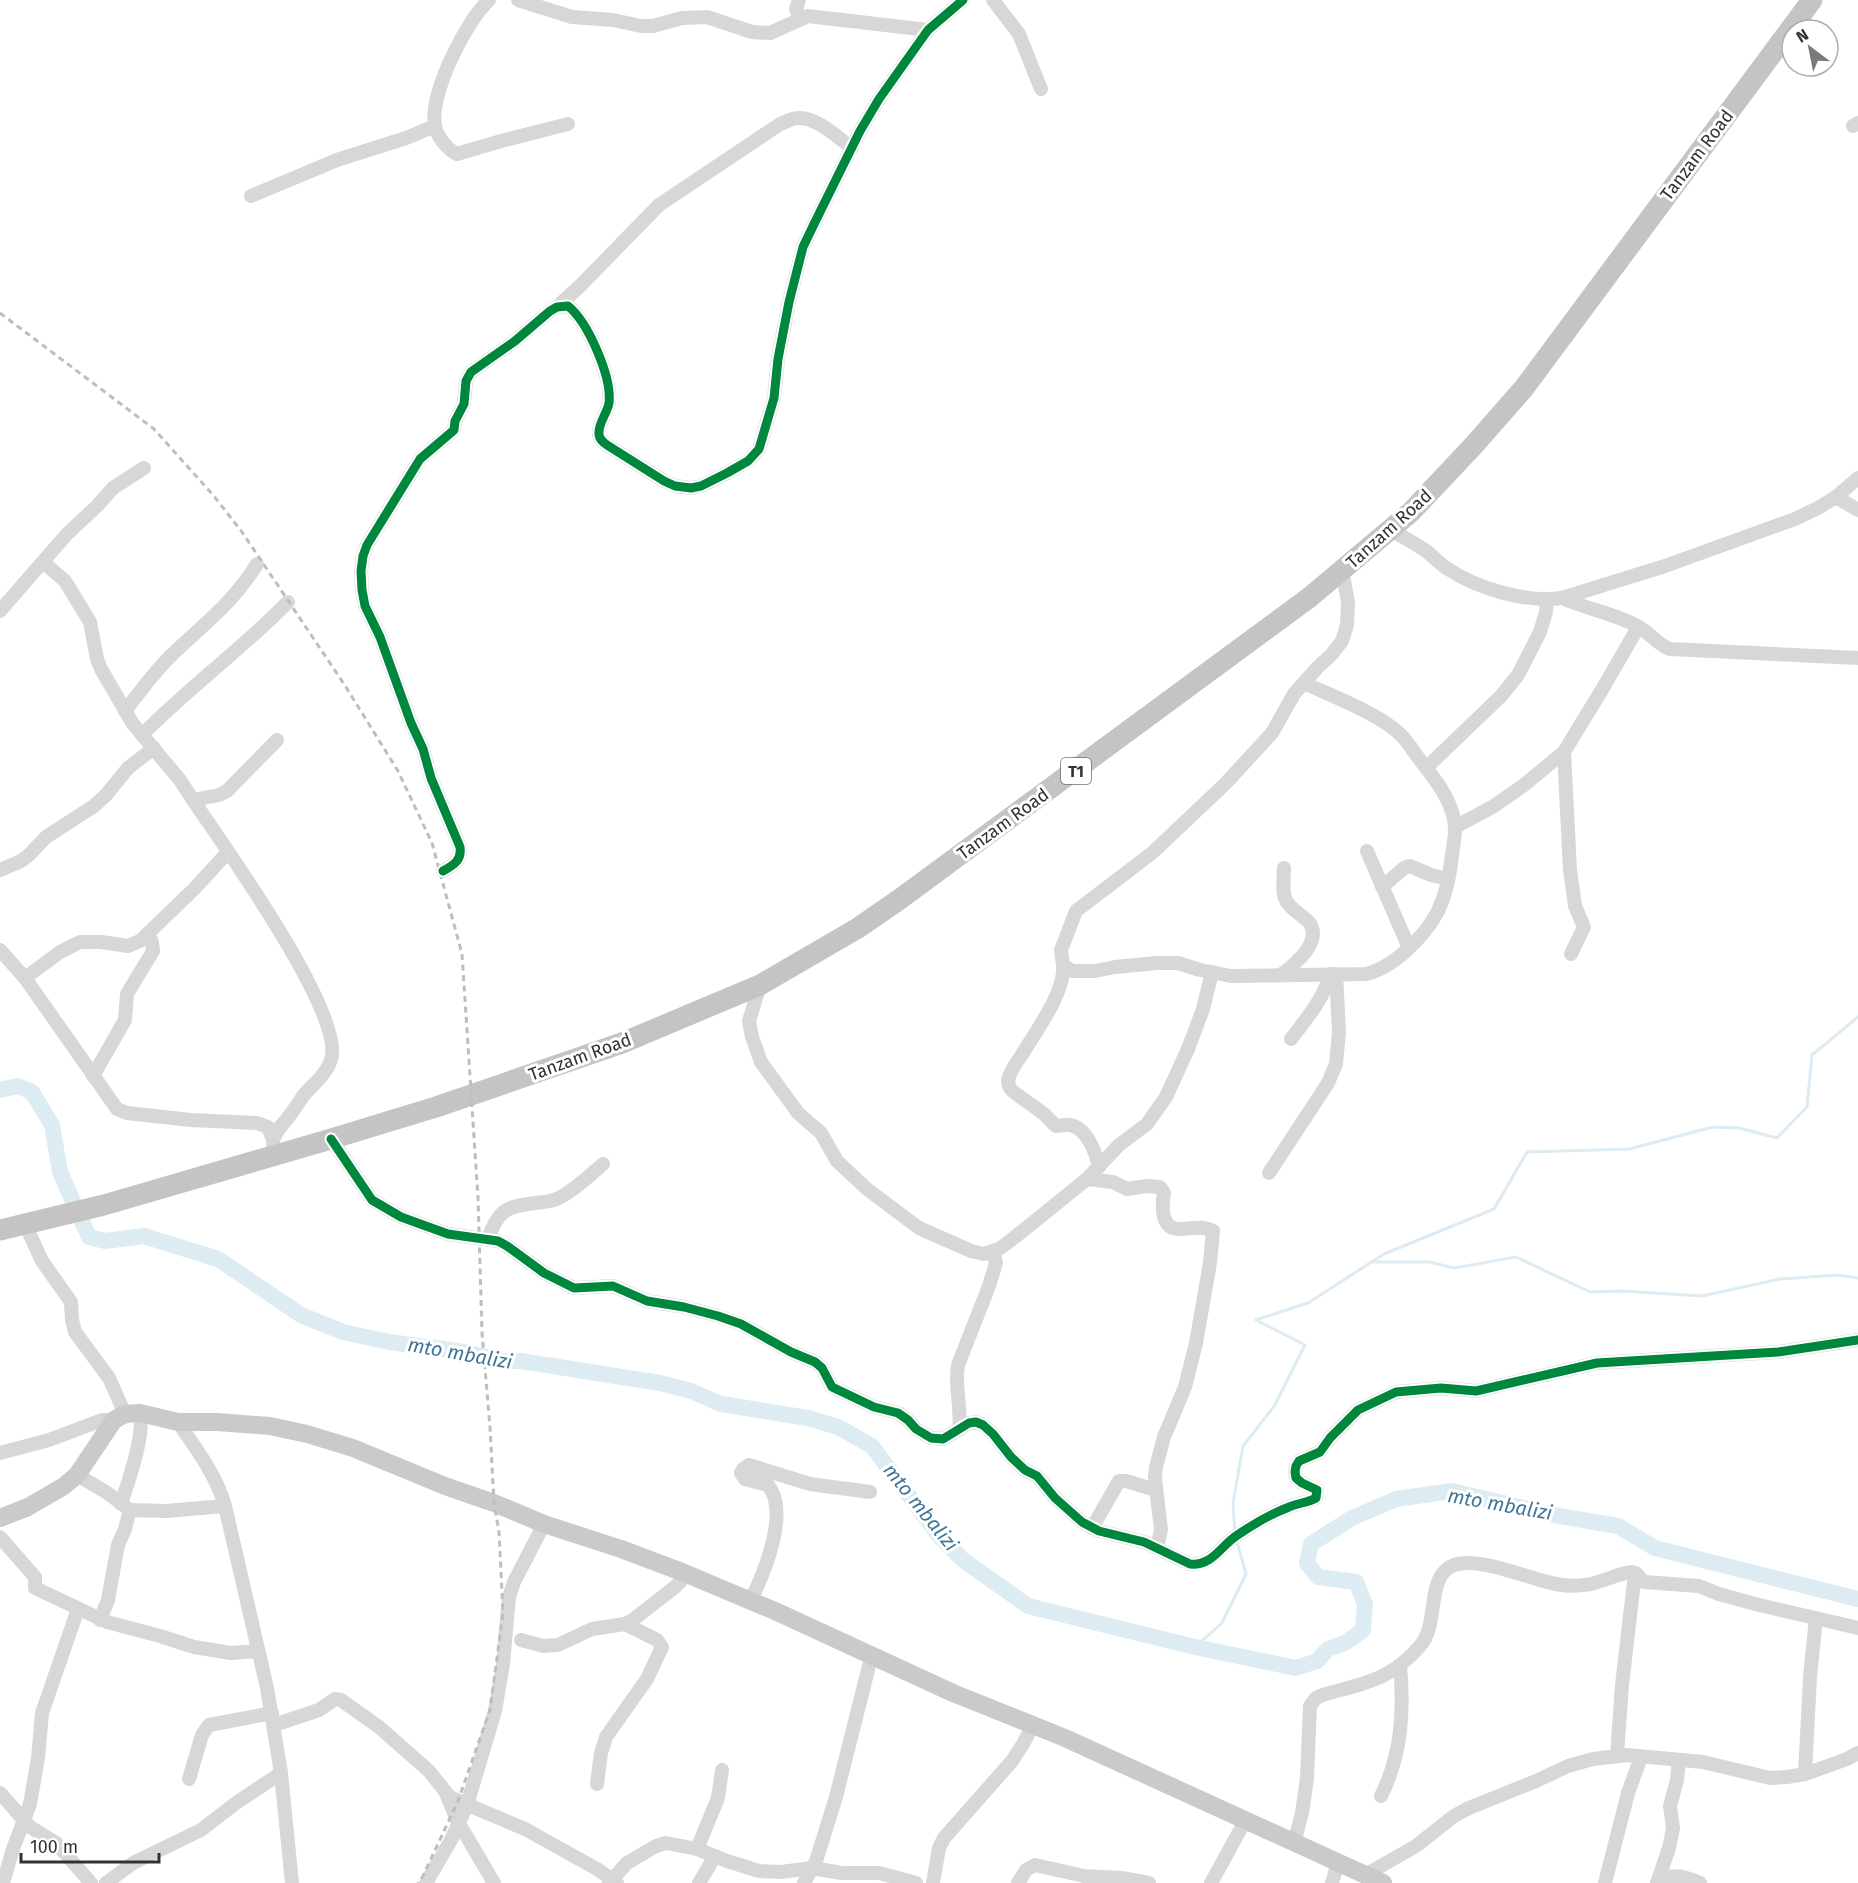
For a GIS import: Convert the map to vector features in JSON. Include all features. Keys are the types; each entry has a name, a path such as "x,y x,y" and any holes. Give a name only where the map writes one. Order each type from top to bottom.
{"highway":[{"name":"Tanzam Road","path":"25,1224 104,1205 274,1148 331,1139 436,1107 622,1043 760,985 858,928 1301,604 1391,530 1445,476 1524,388 1812,0"},
{"name":"T1","path":"0,1230 25,1224"}],"main road":[{"path":"0,1518 48,1496 77,1475 126,1416 178,1422 270,1426 307,1434 353,1448 544,1524 621,1549 751,1600 953,1693 1033,1725 1383,1883"}],"street":[{"path":"489,0 471,23 449,66 435,105 435,126 447,147 457,154 568,124"},
{"path":"518,0 572,17 613,20 641,26 653,26 682,18 707,17 752,32 770,33 808,16 816,16 928,30"},
{"path":"799,0 796,9 800,19"},
{"path":"557,307 568,306 578,317 607,376 608,406 599,434 603,443 675,486 691,488 701,486 748,461 759,449 771,411 789,302 804,247 870,113 928,30 963,0"},
{"path":"993,0 1019,34 1041,89"},
{"path":"443,871 459,860 460,847 431,778 423,749 411,723 380,637 365,606 361,563 367,545 420,459 454,430 454,423 464,405 466,381 471,372 557,307 659,205 780,124 793,119 807,118 852,148"},
{"path":"251,196 331,163 435,126"},
{"path":"0,611 67,534 113,488 144,468"},
{"path":"1391,530 1425,551 1447,569 1469,580 1506,594 1547,600 1562,598 1665,566 1811,512 1836,497 1858,478"},
{"path":"1836,497 1858,510"},
{"path":"43,562 65,581 90,622 97,659 125,711 180,780 228,852 298,960 319,1003 332,1040 333,1055 326,1072 302,1098 277,1131 274,1148"},
{"path":"125,711 168,659 215,616 246,582 257,564"},
{"path":"1099,1167 1091,1145 1078,1129 1070,1125 1054,1125 1044,1114 1015,1093 1008,1082 1012,1070 1044,1021 1059,990 1063,978 1060,950 1076,911 1152,853 1225,784 1272,733 1294,694 1342,641 1348,602 1342,570"},
{"path":"1562,598 1639,627 1670,649 1858,658"},
{"path":"1426,768 1501,696 1518,675 1539,632 1546,612 1547,600"},
{"path":"142,735 181,697 288,602"},
{"path":"1455,827 1494,807 1564,752 1639,627"},
{"path":"1063,965 1072,971 1095,971 1135,965 1178,963 1231,976 1372,973 1391,963 1409,948 1428,926 1437,913 1448,879 1455,827 1449,802 1401,735 1384,721 1304,683"},
{"path":"193,800 219,795 227,791 277,740"},
{"path":"0,870 21,861 46,837 94,806 128,768 154,748"},
{"path":"1564,752 1570,870 1575,906 1584,927 1571,954"},
{"path":"1367,851 1409,948"},
{"path":"25,978 74,944 87,941 128,946 140,941 194,889 228,852"},
{"path":"1382,887 1404,868 1410,866 1448,879"},
{"path":"1281,975 1304,954 1313,934 1309,922 1285,902 1284,868"},
{"path":"93,1076 124,1020 127,994 153,951 148,933"},
{"path":"0,950 25,978 117,1110 226,1123 263,1124 268,1127 274,1148"},
{"path":"760,985 749,1021 761,1062 798,1113 821,1134 837,1161 867,1189 920,1228 970,1251 984,1254 1016,1237 1087,1179 1119,1145 1147,1124 1166,1097 1196,1030 1212,972"},
{"path":"1291,1039 1316,1005 1333,974"},
{"path":"1269,1173 1332,1074 1337,1057 1339,1032 1333,974"},
{"path":"331,1139 372,1200 401,1217 448,1234 488,1239 507,1246 544,1273 574,1288 613,1286 647,1301 684,1307 741,1324 791,1352 816,1362 822,1368 832,1387 874,1407 898,1413 916,1430 931,1438 942,1439 969,1423 976,1422 983,1425 1011,1457 1025,1470 1037,1476 1063,1506 1082,1522 1092,1528 1157,1547 1178,1560 1198,1565 1212,1558 1238,1535 1273,1514 1316,1498 1317,1490 1296,1478 1294,1472 1299,1461 1320,1452 1329,1438 1358,1410 1396,1392 1441,1388 1476,1391 1597,1364 1778,1352 1858,1340"},
{"path":"488,1239 494,1223 508,1208 560,1198 603,1164"},
{"path":"1087,1179 1113,1182 1127,1189 1160,1187 1164,1190 1162,1212 1168,1224 1176,1229 1193,1227 1213,1231 1196,1343 1185,1387 1159,1454 1155,1478 1161,1530 1157,1547"},
{"path":"25,1224 42,1261 71,1302 75,1332 109,1378 126,1416"},
{"path":"959,1430 961,1411 956,1379 958,1365 992,1277 996,1263 993,1251"},
{"path":"0,1453 49,1440 102,1420 126,1416 141,1422 108,1600 100,1620"},
{"path":"178,1422 216,1479 225,1506 273,1719 292,1883"},
{"path":"751,1600 764,1569 774,1535 776,1499 768,1485 744,1479 741,1473 743,1469 749,1465 810,1484 870,1492"},
{"path":"77,1475 106,1492 125,1507 166,1511 225,1506"},
{"path":"1092,1528 1119,1481 1156,1490"},
{"path":"426,1883 467,1805 495,1711 503,1664 509,1597 544,1524"},
{"path":"0,1537 33,1575 35,1588 100,1620 202,1649 231,1653 258,1651"},
{"path":"1294,1843 1302,1813 1307,1778 1310,1706 1316,1698 1368,1683 1400,1665 1421,1645 1432,1617 1438,1579 1448,1568 1456,1564 1491,1566 1564,1585 1589,1585 1627,1573 1635,1573 1644,1582 1699,1586 1755,1604 1858,1628"},
{"path":"521,1640 543,1646 558,1645 592,1629 625,1624 675,1587 681,1581 682,1572"},
{"path":"1617,1755 1621,1692 1635,1573"},
{"path":"3,1883 30,1804 42,1713 78,1609"},
{"path":"1805,1774 1811,1659 1816,1618"},
{"path":"597,1784 601,1753 606,1737 646,1679 662,1647 657,1640 625,1624"},
{"path":"804,1883 822,1843 836,1797 872,1654"},
{"path":"1381,1796 1390,1776 1400,1739 1403,1701 1400,1665"},
{"path":"189,1779 202,1735 209,1725 273,1719 319,1710 335,1700 341,1700 379,1727 429,1771 454,1799 525,1829 580,1859 613,1882 627,1863 656,1846 666,1844 697,1849 759,1871 781,1872 812,1868 842,1873 873,1873 889,1879 916,1883"},
{"path":"933,1883 939,1848 944,1838 1012,1761 1033,1725"},
{"path":"1365,1875 1416,1846 1454,1816 1469,1808 1568,1766 1593,1759 1617,1755 1703,1762 1770,1778 1805,1774 1858,1753"},
{"path":"1605,1883 1629,1788 1641,1757"},
{"path":"1657,1883 1673,1828 1670,1806 1677,1780 1679,1760"},
{"path":"697,1849 718,1798 723,1770"},
{"path":"106,1883 133,1863 201,1830 281,1773"},
{"path":"445,1791 459,1824 494,1883"},
{"path":"0,1793 24,1822 56,1843 91,1883"},
{"path":"1211,1883 1245,1821"},
{"path":"699,1883 715,1856"},
{"path":"1332,1883 1338,1863"},
{"path":"1017,1883 1026,1870 1035,1865 1084,1876 1122,1878 1149,1883"},
{"path":"1657,1883 1663,1878 1675,1875 1700,1883"}],"waterway":[{"path":"1235,1533 1233,1503 1243,1446 1275,1405 1305,1345 1256,1320 1308,1303 1384,1254 1494,1209 1527,1152 1629,1149 1713,1127 1739,1128 1777,1138 1807,1107 1812,1055 1858,1017"},
{"name":"mto mbalizi","path":"0,1090 18,1086 32,1092 52,1125 60,1172 89,1237 105,1241 144,1236 218,1259 301,1315 343,1332 389,1342 465,1352 502,1361 521,1361 660,1383 691,1391 721,1404 808,1418 838,1427 872,1446 940,1537 963,1560 1028,1606 1195,1647 1296,1668 1317,1661 1328,1649 1345,1643 1363,1630 1365,1604 1356,1582 1318,1577 1307,1563 1311,1544 1352,1518 1396,1499 1452,1491 1553,1515 1618,1526 1655,1548 1858,1599"},
{"path":"1373,1262 1429,1262 1454,1268 1516,1257 1590,1292 1622,1291 1702,1296 1780,1279 1837,1275 1858,1278"},
{"path":"1195,1647 1222,1623 1246,1574 1237,1542"}],"railway":[{"path":"0,313 154,429 213,495 242,532 344,684 398,771 432,843 462,954 478,1198 482,1333 494,1503 499,1532 503,1613 490,1710 458,1801 418,1883"}],"cycle path":[{"path":"443,871 456,862 460,855 460,847 431,778 423,749 411,723 380,637 365,606 361,571 367,545 420,459 454,430 455,421 464,404 466,381 471,372 557,307 568,306 576,314 591,337 603,365 609,392 608,407 599,430 604,443 675,486 691,488 701,486 748,461 759,449 774,398 778,359 803,247 860,131 879,99 928,30 963,0"},
{"path":"331,1139 372,1200 401,1217 448,1234 498,1241 544,1273 574,1288 613,1286 647,1301 684,1307 741,1324 791,1352 815,1362 822,1368 832,1387 874,1407 898,1413 916,1429 931,1438 943,1439 969,1423 976,1422 983,1425 1011,1457 1025,1470 1037,1476 1055,1498 1082,1522 1099,1531 1144,1542 1190,1564 1198,1564 1210,1559 1236,1536 1269,1516 1316,1498 1317,1490 1296,1478 1296,1466 1299,1461 1320,1452 1330,1438 1358,1410 1396,1392 1441,1388 1476,1391 1597,1363 1778,1352 1858,1340"}]}
